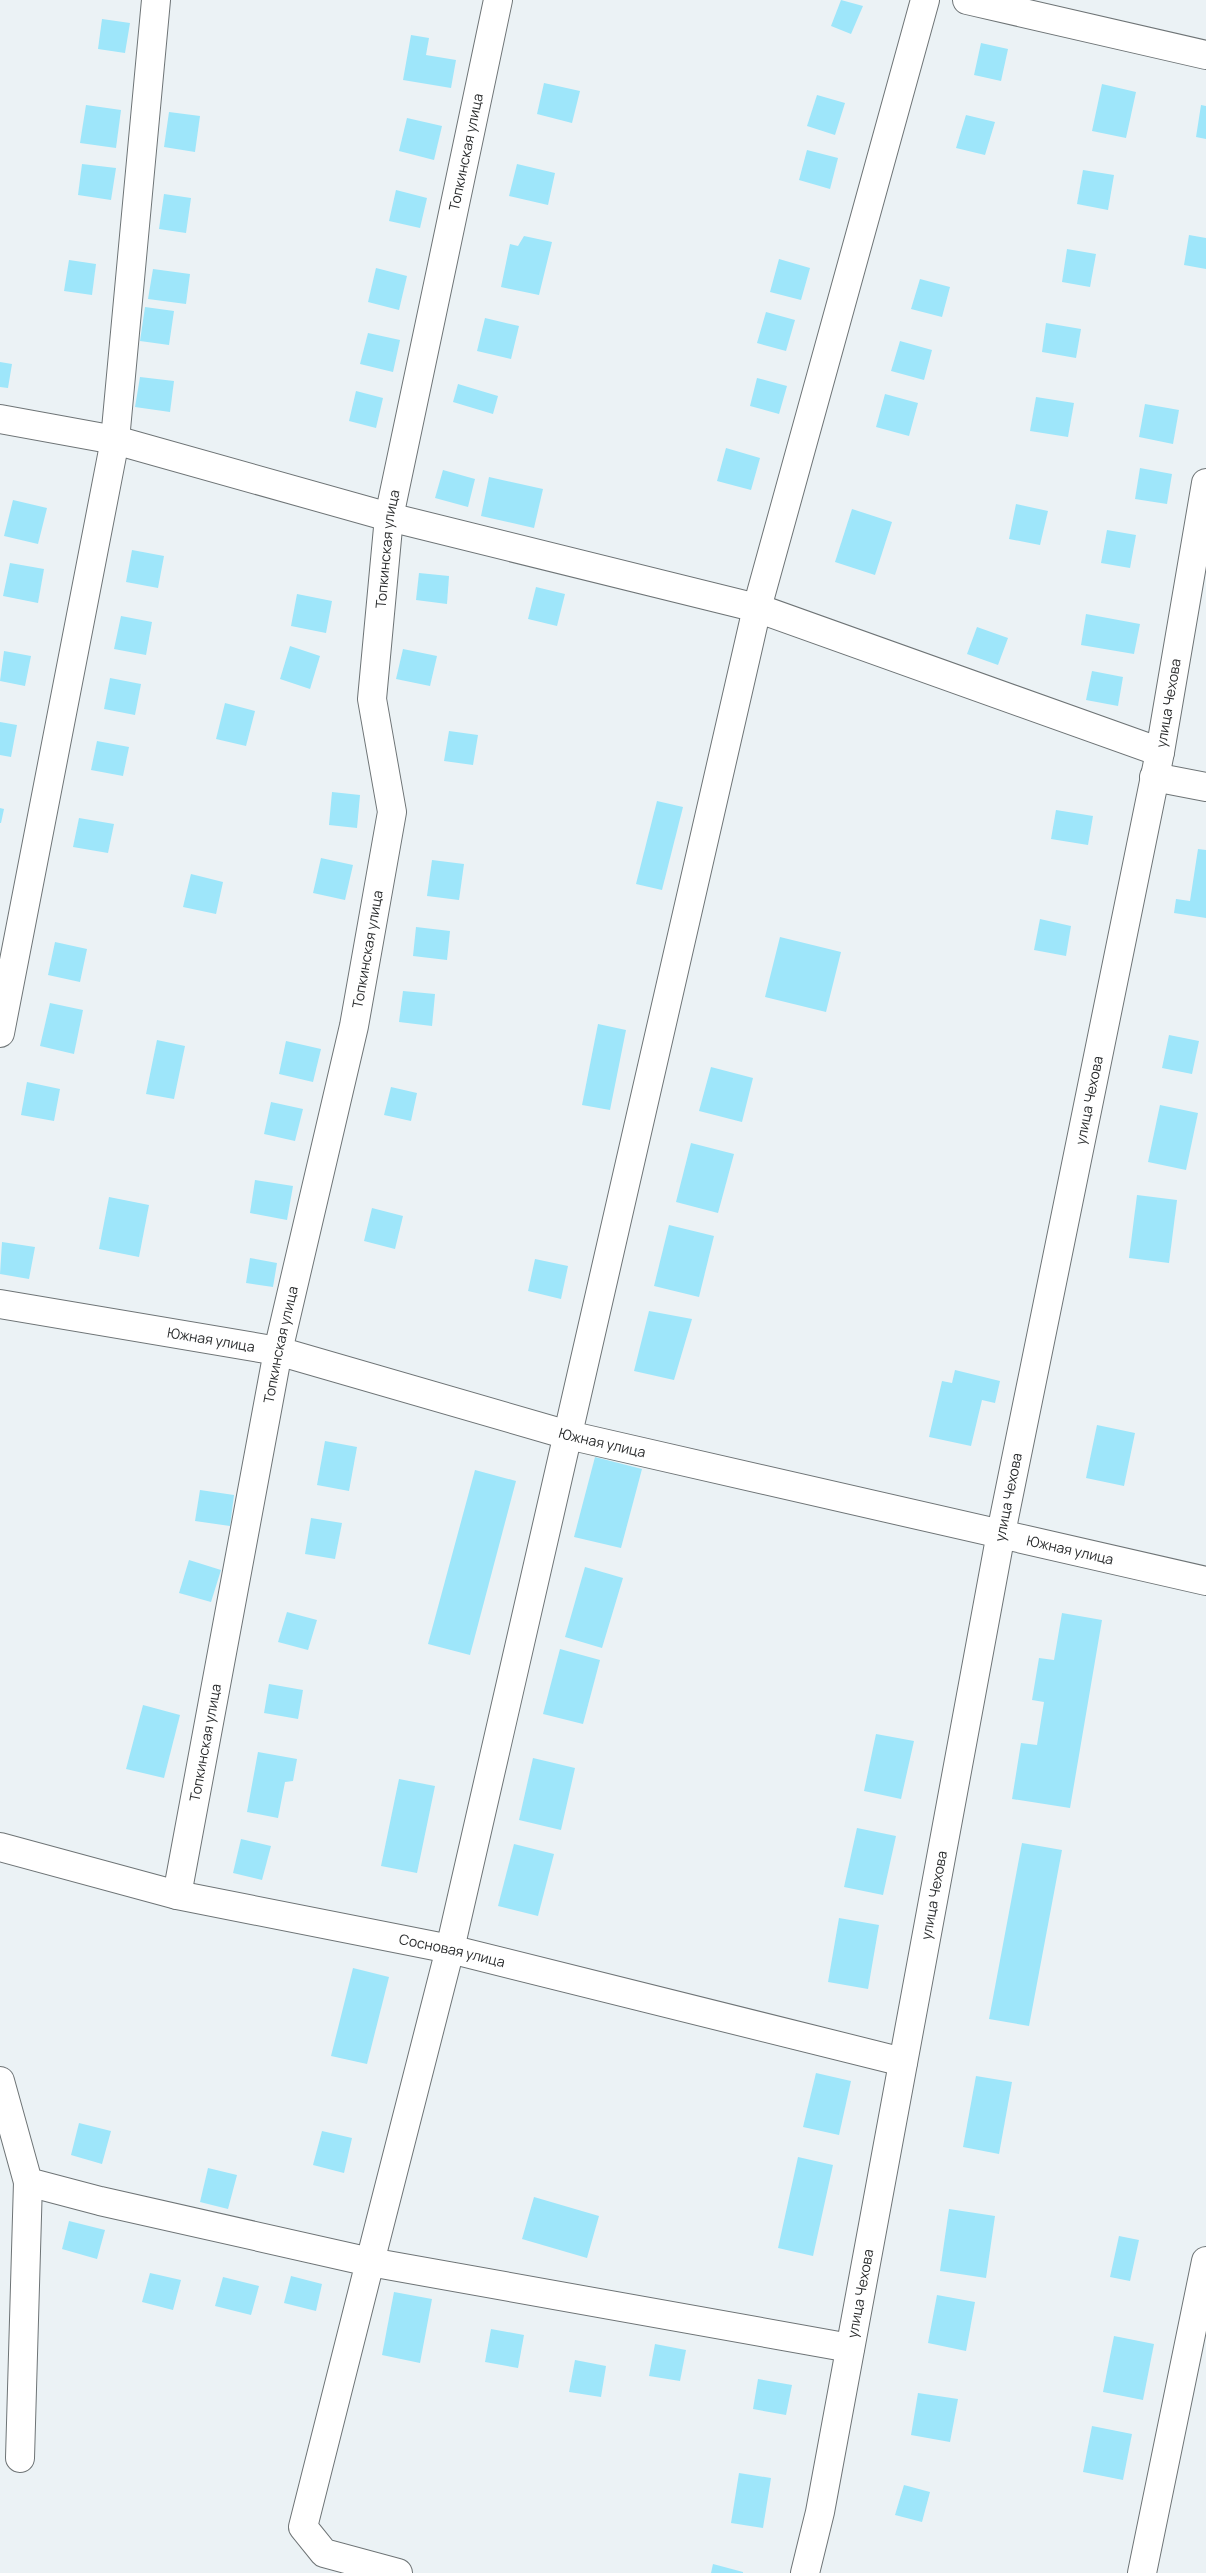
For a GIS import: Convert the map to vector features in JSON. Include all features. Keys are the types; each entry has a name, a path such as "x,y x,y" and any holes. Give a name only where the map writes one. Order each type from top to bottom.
{"street":[{"path":"0,1034 115,440 156,0"},
{"name":"Топкинская улица","path":"177,1895 278,1351 354,1026 392,812 372,699 389,517 498,0"},
{"path":"398,2573 324,2553 303,2527 450,1950 757,608 925,0"},
{"path":"967,0 1206,55"},
{"path":"0,419 115,440 389,517 757,608 1157,764 1206,787"},
{"name":"улица Чехова","path":"805,2573 820,2512 1001,1533 1157,764 1206,483"},
{"name":"Южная улица","path":"0,1304 278,1351 568,1435 1206,1581"},
{"name":"Сосновая улица","path":"0,1847 177,1895 450,1950 903,2062"},
{"path":"0,2082 28,2182 20,2458"},
{"path":"28,2182 100,2201 370,2262 850,2348"},
{"path":"1142,2573 1206,2261"}],"building":[{"path":"841,0 863,6 851,34 831,26"},
{"path":"102,19 130,23 125,53 98,49"},
{"path":"411,35 429,38 426,55 456,60 451,88 403,80"},
{"path":"981,43 1008,49 1001,81 974,75"},
{"path":"544,83 580,91 572,123 537,114"},
{"path":"1102,84 1136,92 1126,138 1092,131"},
{"path":"817,95 845,103 835,135 807,126"},
{"path":"86,105 121,110 116,148 80,143"},
{"path":"1201,105 1206,106 1206,139 1196,137"},
{"path":"169,112 200,116 195,152 164,147"},
{"path":"966,115 995,122 985,155 956,148"},
{"path":"407,118 442,126 434,160 399,151"},
{"path":"807,150 838,158 830,189 799,180"},
{"path":"82,164 116,168 111,200 78,195"},
{"path":"517,164 555,173 548,205 509,196"},
{"path":"1083,170 1114,175 1108,210 1077,204"},
{"path":"396,190 427,198 420,228 389,221"},
{"path":"164,194 191,198 186,233 159,229"},
{"path":"1189,235 1206,238 1206,269 1184,265"},
{"path":"524,236 552,242 539,295 501,287 510,244 518,246"},
{"path":"1067,249 1096,254 1090,287 1062,282"},
{"path":"779,259 810,268 801,300 770,292"},
{"path":"69,260 96,264 92,295 64,291"},
{"path":"376,268 407,276 399,310 368,302"},
{"path":"153,269 190,274 186,304 148,299"},
{"path":"920,279 950,287 942,317 911,309"},
{"path":"145,307 174,311 169,345 140,341"},
{"path":"766,312 795,320 786,351 757,343"},
{"path":"485,318 519,326 511,359 477,351"},
{"path":"1046,323 1081,329 1076,358 1042,352"},
{"path":"368,333 400,340 393,372 360,364"},
{"path":"900,341 932,350 924,380 891,371"},
{"path":"0,362 12,364 8,388 0,387"},
{"path":"140,377 174,381 170,412 135,407"},
{"path":"757,378 787,386 779,414 750,406"},
{"path":"458,384 498,396 493,414 453,402"},
{"path":"356,391 383,398 376,428 349,421"},
{"path":"885,394 918,403 909,436 876,427"},
{"path":"1036,397 1074,403 1068,437 1030,431"},
{"path":"1145,404 1179,410 1173,444 1139,437"},
{"path":"726,448 760,458 751,490 717,481"},
{"path":"1140,468 1172,474 1167,504 1135,499"},
{"path":"443,470 475,479 468,507 435,498"},
{"path":"489,477 543,489 534,528 481,516"},
{"path":"13,500 47,508 38,544 4,536"},
{"path":"1016,504 1048,511 1040,545 1009,539"},
{"path":"852,509 892,522 875,575 835,562"},
{"path":"1107,530 1136,535 1130,568 1101,563"},
{"path":"132,550 164,556 158,588 126,582"},
{"path":"10,563 44,569 38,603 3,596"},
{"path":"419,573 449,576 447,604 416,600"},
{"path":"536,587 565,594 557,626 528,619"},
{"path":"297,594 332,601 326,633 291,626"},
{"path":"1086,614 1140,624 1134,654 1081,645"},
{"path":"121,616 152,622 146,655 114,649"},
{"path":"977,627 1008,638 998,665 967,654"},
{"path":"290,646 320,656 310,689 280,679"},
{"path":"403,649 437,656 430,686 396,679"},
{"path":"4,651 31,656 25,686 0,681"},
{"path":"1092,671 1123,677 1118,706 1086,700"},
{"path":"110,678 141,684 135,715 104,709"},
{"path":"225,703 255,711 246,746 216,739"},
{"path":"0,722 17,725 11,757 0,755"},
{"path":"449,731 478,735 473,765 444,761"},
{"path":"97,741 129,747 123,776 91,770"},
{"path":"332,792 360,795 357,828 329,825"},
{"path":"657,801 683,807 662,890 636,884"},
{"path":"0,808 4,809 1,823 0,823"},
{"path":"1056,810 1093,816 1088,845 1051,839"},
{"path":"79,818 114,824 108,853 73,847"},
{"path":"1198,849 1206,850 1206,918 1174,913 1176,899 1190,901"},
{"path":"321,858 353,865 345,900 313,893"},
{"path":"432,860 464,864 459,900 427,896"},
{"path":"191,874 223,882 216,914 183,907"},
{"path":"1040,919 1071,926 1066,956 1034,950"},
{"path":"416,927 450,931 447,960 413,956"},
{"path":"780,937 841,952 826,1012 765,997"},
{"path":"55,942 87,949 80,982 48,975"},
{"path":"403,991 435,994 432,1026 399,1022"},
{"path":"50,1003 83,1010 74,1054 40,1046"},
{"path":"598,1024 626,1030 610,1110 582,1105"},
{"path":"1169,1035 1199,1041 1192,1074 1162,1068"},
{"path":"157,1040 185,1046 174,1099 146,1094"},
{"path":"286,1041 321,1049 313,1082 279,1074"},
{"path":"711,1067 753,1078 742,1122 699,1111"},
{"path":"27,1082 60,1089 54,1121 21,1115"},
{"path":"391,1087 417,1093 411,1121 384,1115"},
{"path":"271,1102 303,1109 295,1141 264,1134"},
{"path":"1160,1105 1198,1113 1186,1170 1148,1162"},
{"path":"691,1143 734,1154 718,1213 676,1202"},
{"path":"255,1180 293,1186 287,1220 250,1213"},
{"path":"1137,1195 1177,1200 1169,1263 1129,1258"},
{"path":"109,1197 149,1205 139,1257 99,1249"},
{"path":"372,1208 403,1216 395,1249 364,1241"},
{"path":"669,1225 714,1236 699,1297 654,1286"},
{"path":"2,1242 35,1247 29,1279 0,1274"},
{"path":"250,1258 277,1263 273,1287 246,1283"},
{"path":"535,1259 568,1266 561,1299 528,1291"},
{"path":"649,1311 692,1319 674,1380 634,1371"},
{"path":"955,1370 1000,1381 995,1403 982,1400 971,1446 929,1437 942,1381 952,1383"},
{"path":"1097,1425 1135,1433 1124,1486 1086,1478"},
{"path":"325,1441 357,1447 349,1491 317,1485"},
{"path":"595,1457 642,1469 621,1548 574,1537"},
{"path":"475,1470 516,1481 470,1655 428,1644"},
{"path":"200,1490 234,1495 230,1526 195,1521"},
{"path":"311,1518 342,1523 335,1559 305,1554"},
{"path":"189,1560 221,1570 211,1602 179,1593"},
{"path":"585,1567 623,1578 602,1648 565,1637"},
{"path":"287,1612 317,1620 308,1650 278,1642"},
{"path":"1062,1613 1102,1620 1070,1808 1012,1799 1021,1743 1037,1745 1044,1702 1032,1700 1039,1658 1054,1660"},
{"path":"560,1649 600,1660 583,1724 543,1714"},
{"path":"269,1684 303,1690 298,1719 264,1713"},
{"path":"143,1705 180,1715 164,1778 126,1769"},
{"path":"876,1734 914,1741 901,1799 864,1791"},
{"path":"258,1752 297,1759 293,1781 285,1782 278,1818 247,1812"},
{"path":"533,1758 575,1768 561,1830 519,1820"},
{"path":"399,1779 435,1786 417,1873 381,1866"},
{"path":"857,1828 896,1836 883,1895 844,1887"},
{"path":"241,1839 271,1846 262,1880 233,1873"},
{"path":"1022,1843 1062,1850 1029,2026 989,2019"},
{"path":"514,1844 554,1854 538,1916 498,1906"},
{"path":"839,1918 879,1925 868,1989 828,1982"},
{"path":"353,1968 389,1977 367,2064 331,2056"},
{"path":"816,2073 851,2081 839,2135 803,2127"},
{"path":"976,2076 1012,2082 999,2154 963,2147"},
{"path":"79,2123 111,2131 102,2164 71,2155"},
{"path":"322,2131 352,2138 344,2173 313,2165"},
{"path":"798,2157 833,2165 813,2256 778,2248"},
{"path":"208,2168 237,2175 228,2209 200,2202"},
{"path":"534,2197 599,2216 587,2258 522,2239"},
{"path":"949,2209 995,2216 986,2278 940,2271"},
{"path":"69,2221 105,2230 97,2259 62,2249"},
{"path":"1119,2236 1139,2240 1130,2281 1110,2277"},
{"path":"150,2273 181,2280 173,2310 142,2302"},
{"path":"291,2276 322,2284 316,2311 284,2303"},
{"path":"223,2277 259,2286 251,2315 215,2306"},
{"path":"394,2292 432,2299 420,2363 382,2355"},
{"path":"937,2295 975,2302 966,2351 928,2343"},
{"path":"491,2329 524,2335 518,2368 485,2362"},
{"path":"1114,2336 1154,2344 1143,2400 1103,2392"},
{"path":"655,2344 686,2350 680,2381 649,2376"},
{"path":"575,2360 606,2366 601,2397 569,2392"},
{"path":"758,2379 792,2385 786,2415 753,2409"},
{"path":"918,2393 958,2399 950,2442 911,2435"},
{"path":"1092,2426 1132,2434 1123,2480 1083,2472"},
{"path":"739,2473 771,2478 763,2528 731,2523"},
{"path":"904,2485 930,2492 922,2522 895,2515"},
{"path":"713,2564 743,2572 743,2573 711,2573"}]}
